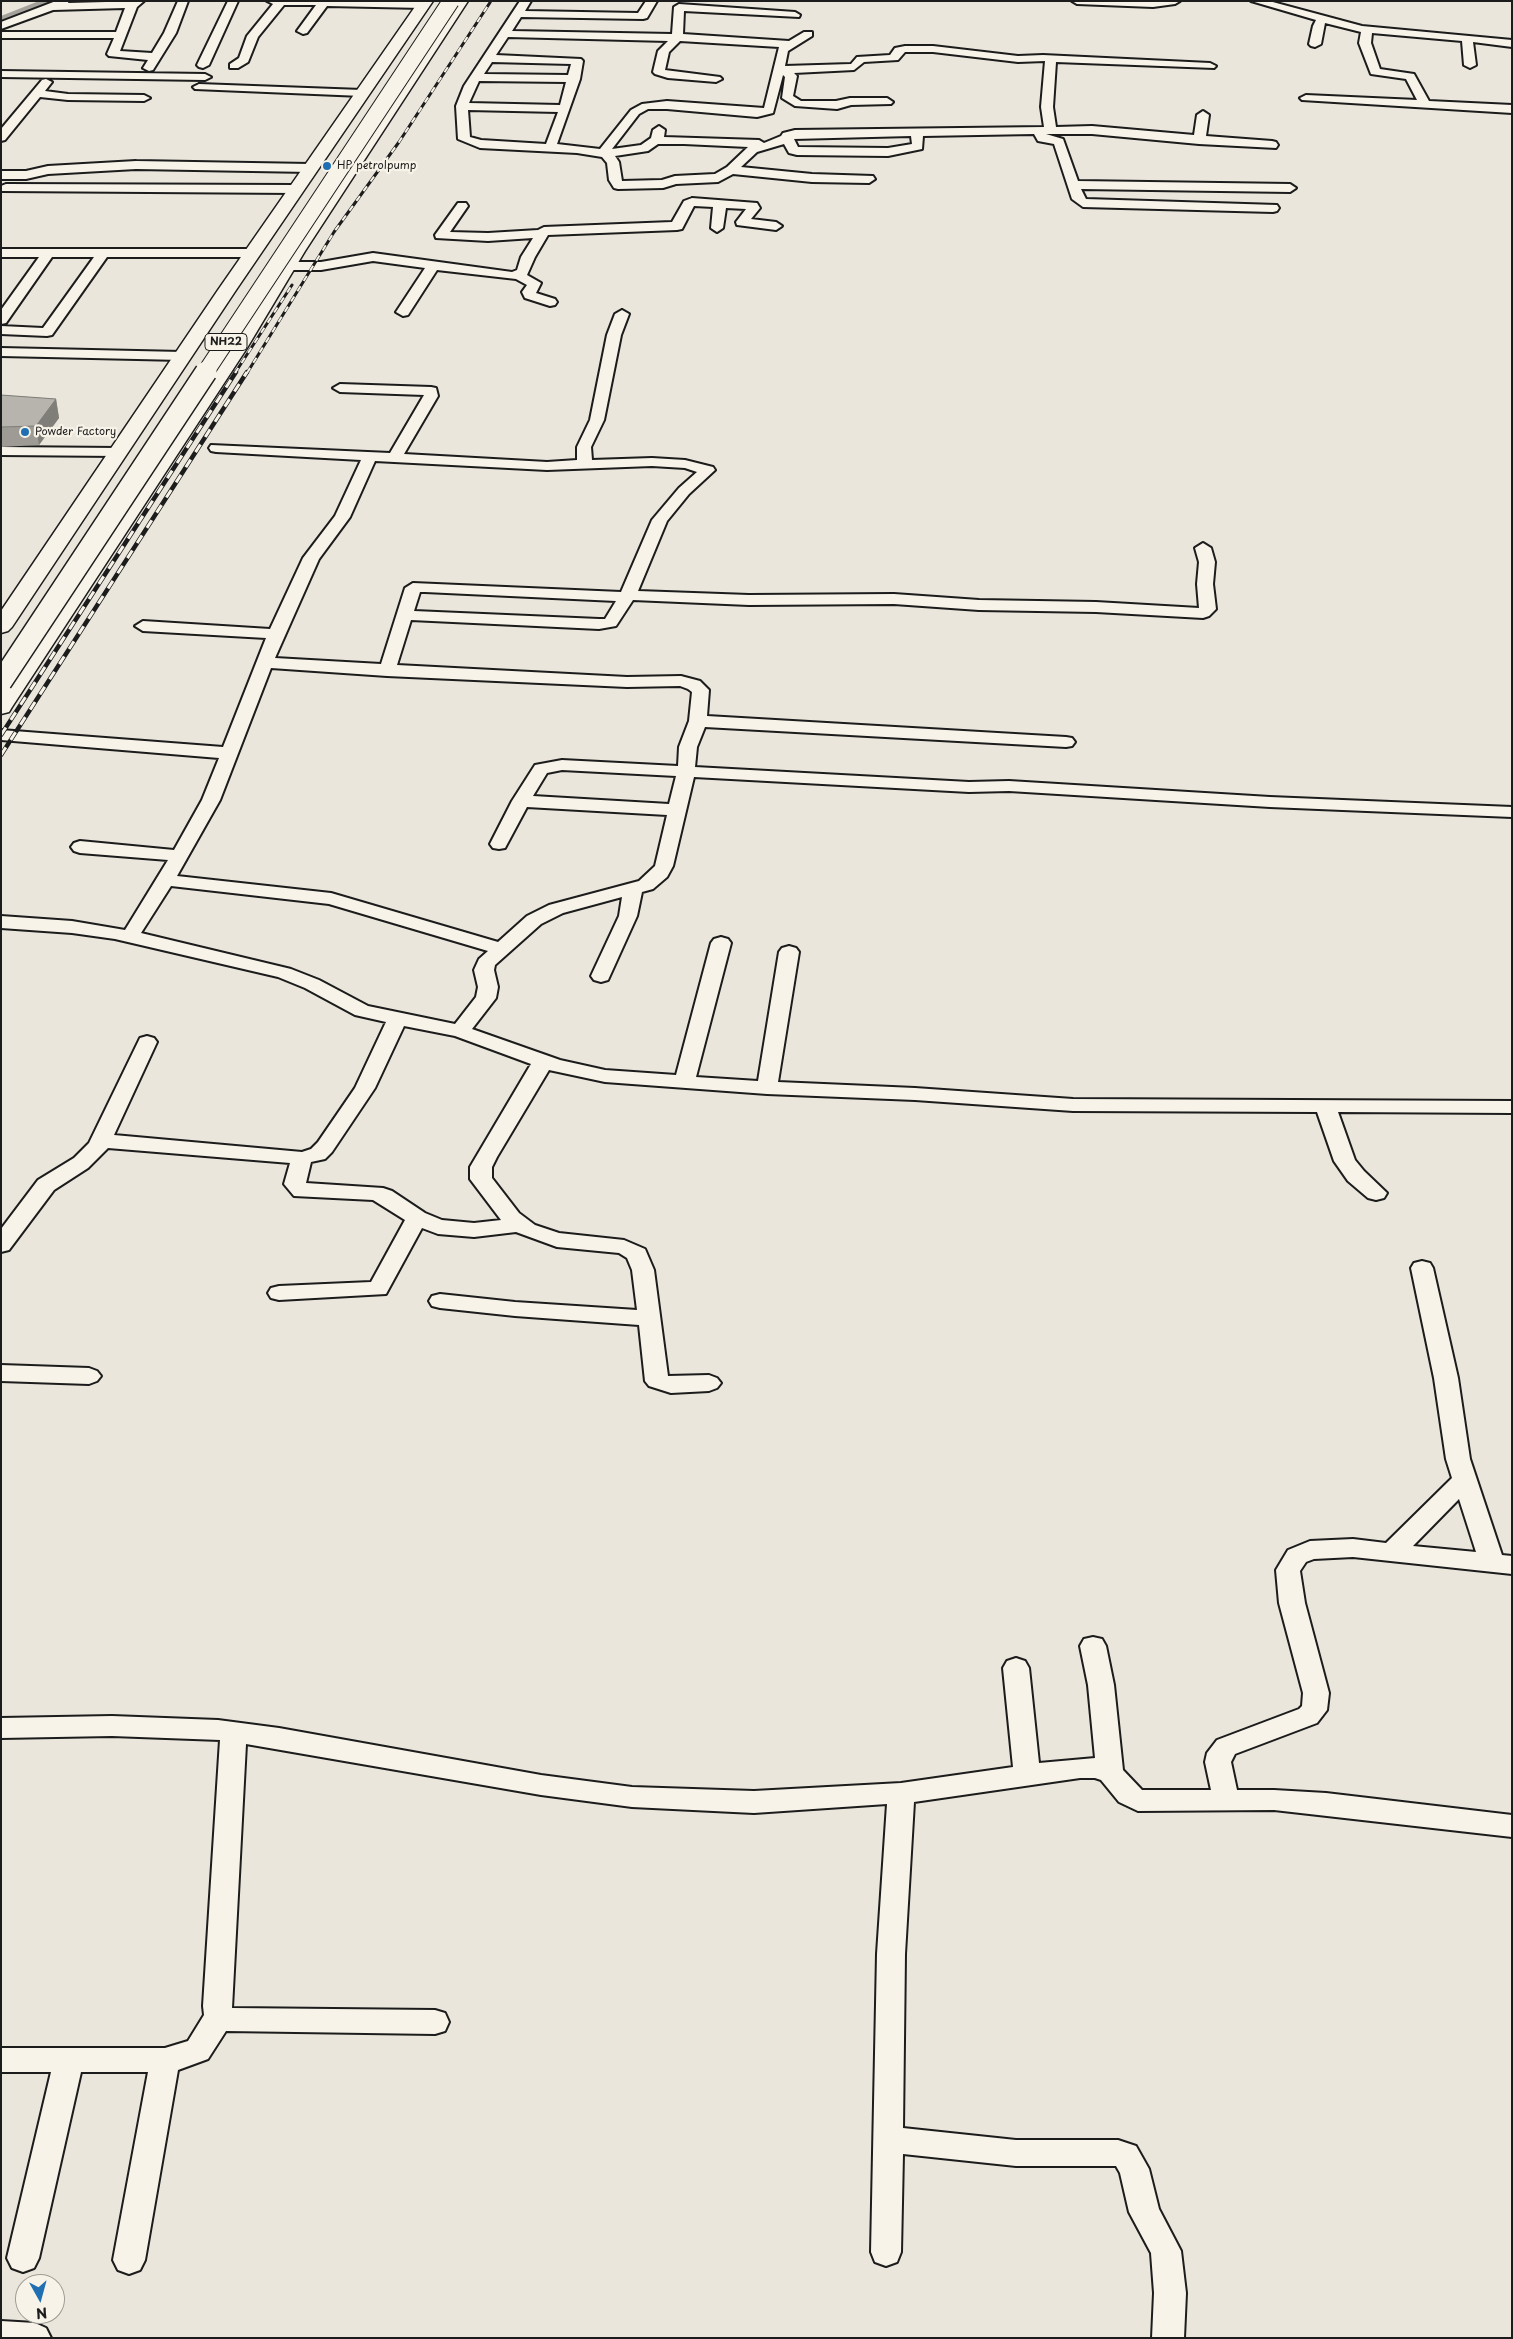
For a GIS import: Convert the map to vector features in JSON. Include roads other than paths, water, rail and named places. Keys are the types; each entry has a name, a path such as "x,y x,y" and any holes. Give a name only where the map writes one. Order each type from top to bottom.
{"main road":[{"name":"NH22","path":"1,682 451,1"},
{"path":"1,707 191,419 288,266 462,1"},
{"name":"NH22","path":"4,634 94,516 429,3"},
{"path":"4,634 142,415 295,189 362,93 429,3"},
{"path":"312,165 355,164"},
{"path":"142,415 191,419"}],"street":[{"path":"1,26 67,1"},
{"path":"141,79 170,33 183,1"},
{"path":"202,76 233,1"},
{"path":"272,1 429,3"},
{"path":"234,66 244,60 253,36 281,1"},
{"path":"526,1 478,72 462,106 462,135 467,142 604,153 639,150 655,142 684,140 759,144"},
{"path":"518,14 643,16 652,1"},
{"path":"1077,1 1153,4 1176,1"},
{"path":"1256,1 1367,30 1503,41 1512,44"},
{"path":"303,31 324,2"},
{"path":"53,7 136,3 113,54 156,57"},
{"path":"716,79 673,76 659,72 664,51 678,38 679,7 795,15"},
{"path":"1315,44 1318,26 1322,19"},
{"path":"1367,30 1365,43 1375,72 1410,76 1424,103"},
{"path":"505,34 678,38 789,44"},
{"path":"604,153 635,112 646,106 667,105 757,113 769,111 783,49 808,34"},
{"path":"1,36 122,35"},
{"path":"1467,38 1470,65"},
{"path":"778,71 854,67 861,59 894,58 899,50 905,49 933,49 1018,58 1210,66"},
{"path":"488,58 575,60 578,63 565,109 550,148"},
{"path":"1051,58 1042,138 1059,142 1078,199 1083,203 1273,208"},
{"path":"778,71 791,74 787,93 788,98 799,104 837,106 847,101 887,102"},
{"path":"478,72 576,74"},
{"path":"1,74 53,74 141,79 202,76 362,93"},
{"path":"1,137 53,74"},
{"path":"37,93 68,97 144,98"},
{"path":"1306,98 1512,109"},
{"path":"462,106 565,109"},
{"path":"1199,140 1203,115"},
{"path":"655,142 660,130"},
{"path":"604,153 613,162 615,180 618,185 712,179 731,170 754,149 775,144 787,136 800,134 1105,131 1272,145"},
{"path":"787,136 793,150 797,151 888,152 918,146 917,134"},
{"path":"1,175 26,175 48,170 136,165 312,165"},
{"path":"731,170 812,178 869,179"},
{"path":"712,179 717,228"},
{"path":"1074,185 1290,188"},
{"path":"1,188 295,189"},
{"path":"288,266 321,266 366,257 502,276 517,275 523,272 528,257 542,234 547,230 677,226 689,203 753,206 754,208 742,222 776,226"},
{"path":"462,206 441,235 488,237 542,234"},
{"path":"7,257 48,253 252,253"},
{"path":"1,320 48,253"},
{"path":"1,330 47,332 104,253"},
{"path":"402,312 433,265"},
{"path":"517,275 534,283 528,292 530,295 550,302"},
{"path":"585,465 584,447 597,420 614,336 622,314"},
{"path":"1,352 182,356"},
{"path":"340,388 431,392 432,396 395,457"},
{"path":"216,448 516,465 585,465 652,462 682,464 708,470 684,491 660,520 628,596 613,620 604,624 403,615"},
{"path":"1,451 118,452"},
{"path":"130,936 166,880 211,800 228,753 267,663 276,634 310,558 342,517 370,456"},
{"path":"387,671 412,590 420,587 749,600 894,599 979,606 1096,607 1203,613 1208,609 1205,570 1207,562 1202,548"},
{"path":"144,626 276,634"},
{"path":"267,663 387,671 627,682 681,681 694,684 700,690 698,721 688,747 686,772 664,866 654,880 633,890 547,912 534,920 490,958 484,970 488,987 486,998 460,1031"},
{"path":"698,721 1066,742"},
{"path":"1,735 228,753"},
{"path":"499,844 538,773 547,766 562,765 968,787 1009,786 1270,802 1512,812"},
{"path":"521,801 677,810"},
{"path":"80,847 180,856"},
{"path":"166,880 332,899 501,949"},
{"path":"601,976 628,916 633,890"},
{"path":"1,922 72,927 130,936 284,973 298,978 362,1011 460,1031 543,1062 605,1076 767,1088 915,1094 1118,1107 1512,1107"},
{"path":"684,1082 721,943"},
{"path":"767,1088 789,952"},
{"path":"99,1144 114,1141 302,1158 312,1156 325,1147 365,1088 397,1019"},
{"path":"1,1245 46,1185 81,1163 99,1144 147,1042"},
{"path":"518,1225 485,1184 480,1173 486,1157 543,1062"},
{"path":"1326,1106 1345,1161 1356,1176 1376,1194"},
{"path":"302,1158 295,1179 297,1188 311,1192 375,1193 384,1196 417,1218 438,1227 453,1229 518,1225 557,1240 631,1249 641,1260 657,1381 671,1385 708,1383"},
{"path":"279,1293 378,1289 417,1218"},
{"path":"1422,1268 1446,1378 1454,1442 1464,1480 1502,1564"},
{"path":"440,1301 515,1309 648,1318"},
{"path":"1,1373 89,1376"},
{"path":"1392,1552 1464,1480"},
{"path":"1226,1799 1218,1762 1220,1753 1226,1747 1308,1716 1314,1710 1316,1693 1292,1603 1288,1570 1297,1556 1310,1550 1328,1548 1392,1552 1502,1564"},
{"path":"1093,1646 1102,1685 1110,1773 1128,1796 1138,1801 1226,1799 1326,1804 1512,1826"},
{"path":"1016,1668 1027,1775"},
{"path":"1,1728 170,1727 234,1732 279,1738 541,1785 632,1797 754,1802 901,1793 1080,1768 1095,1768 1110,1773"},
{"path":"1,2060 165,2060 190,2055 198,2050 220,2017 217,2006 234,1732"},
{"path":"886,2252 891,1954 901,1793"},
{"path":"220,2017 232,2020 435,2022"},
{"path":"23,2258 69,2059"},
{"path":"129,2260 165,2060"},
{"path":"888,2139 1016,2153 1113,2153 1125,2155 1134,2169 1144,2212 1166,2251 1169,2274 1168,2338"},
{"path":"1,2336 35,2338"}],"waterway":[{"path":"1,20 50,1"}],"railway":[{"path":"247,373 334,232 399,142 491,1"},
{"path":"235,373 292,285"},
{"path":"1,735 236,372"},
{"path":"1,755 247,372"}],"place":[{"name":"HP petrolpump","path":"327,166"},
{"name":"Powder Factory","path":"25,432"}]}
